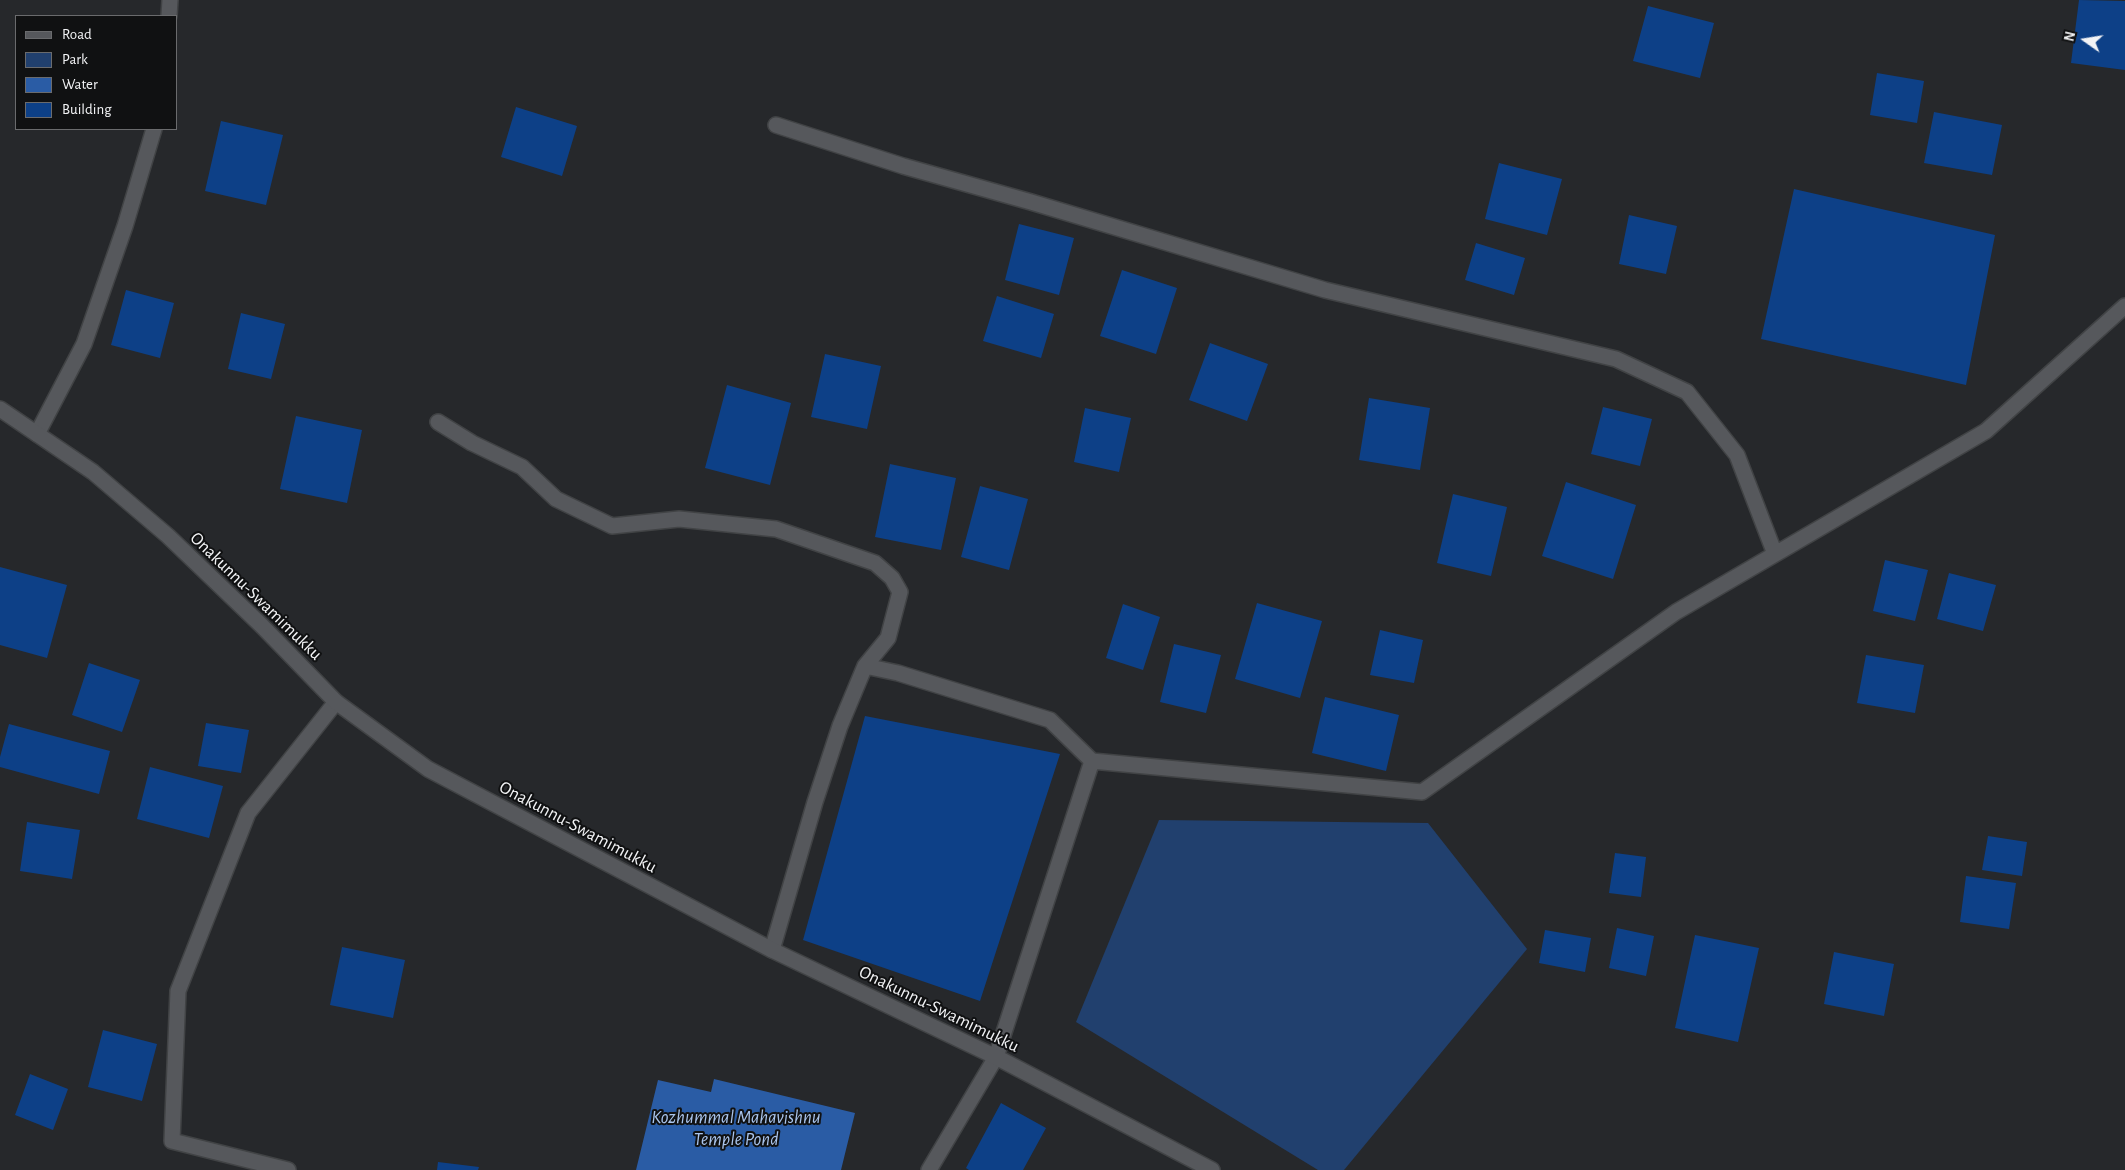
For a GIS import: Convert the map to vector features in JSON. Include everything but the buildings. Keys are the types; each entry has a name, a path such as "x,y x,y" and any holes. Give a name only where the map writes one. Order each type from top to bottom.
{"street":[{"path":"169,15 170,0"},
{"path":"776,125 903,166 1031,202 1325,290 1616,359 1687,392 1737,455 1775,554"},
{"path":"37,434 84,344 125,226 154,130"},
{"path":"865,666 898,674 1050,720 1092,760 1422,792 1676,612 1986,431 2125,306"},
{"name":"Onakunnu-Swamimukku","path":"0,409 93,472 168,536 262,626 336,702 428,769 772,950 996,1057 1212,1170"},
{"path":"438,422 472,443 522,467 556,499 612,526 679,519 776,529 875,563 892,578 900,592 888,638 865,666 840,726 815,802 772,950"},
{"path":"288,1170 172,1141 178,991 248,813 336,702"},
{"path":"929,1170 996,1057 1092,760"}],"green space":[{"path":"1159,820 1428,823 1527,949 1344,1170 1318,1170 1076,1022"}],"water":[{"name":"Kozhummal Mahavishnu Temple Pond","path":"714,1079 855,1113 841,1170 636,1170 658,1080 711,1092"}]}
